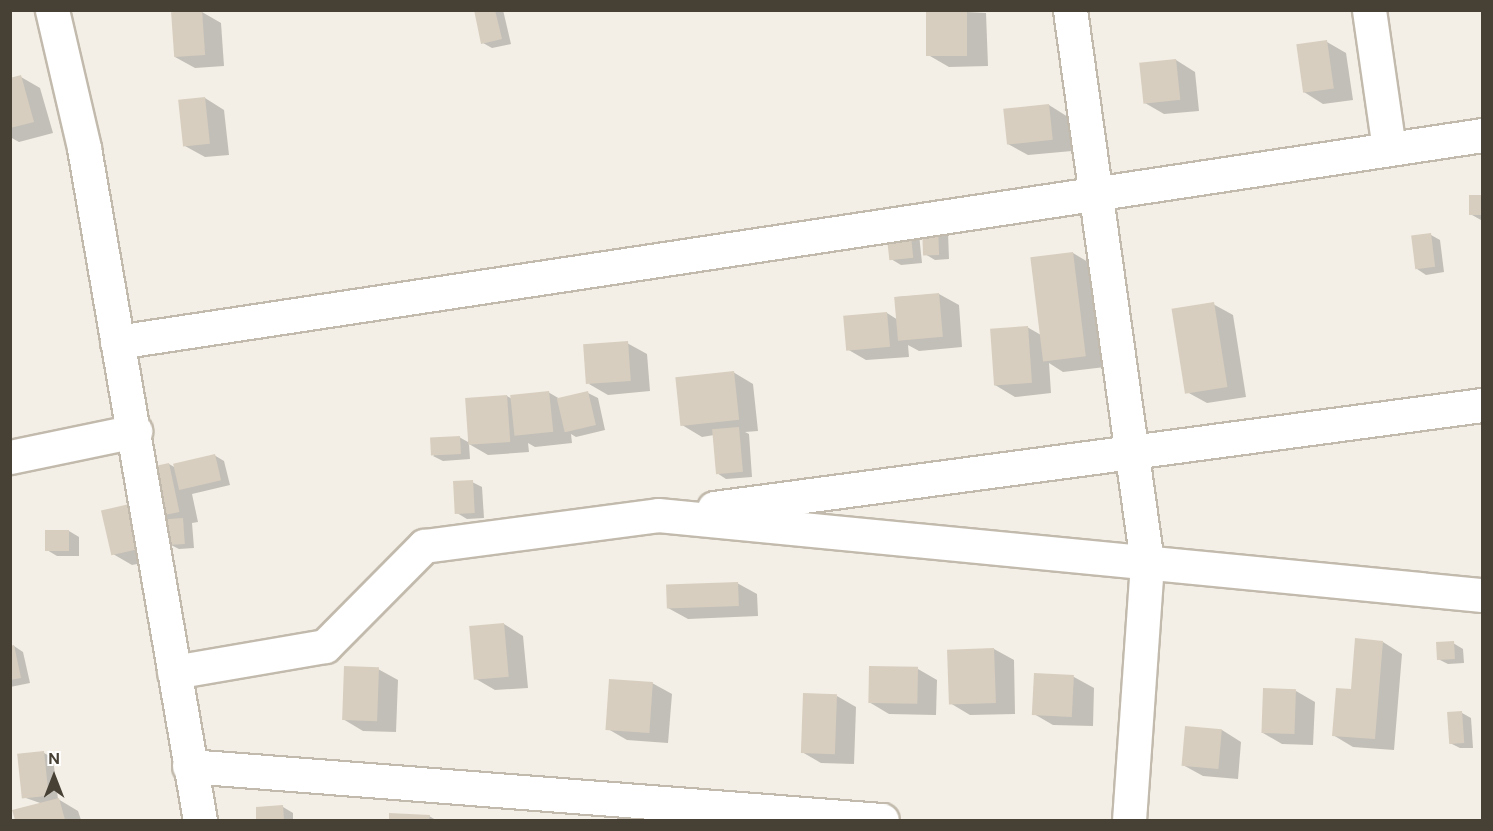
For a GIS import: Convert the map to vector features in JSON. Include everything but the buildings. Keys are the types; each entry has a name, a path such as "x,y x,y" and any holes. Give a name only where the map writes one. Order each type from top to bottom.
{"street":[{"path":"52,10 84,148 117,342 135,431 189,766 200,820"},
{"path":"1070,10 1134,452 1147,563 1129,820"},
{"path":"1369,10 1389,150"},
{"path":"117,342 1482,135"},
{"path":"174,672 325,646 424,546 1482,405"},
{"path":"10,457 135,431"},
{"path":"658,515 1482,595"},
{"path":"189,766 882,820"}]}
